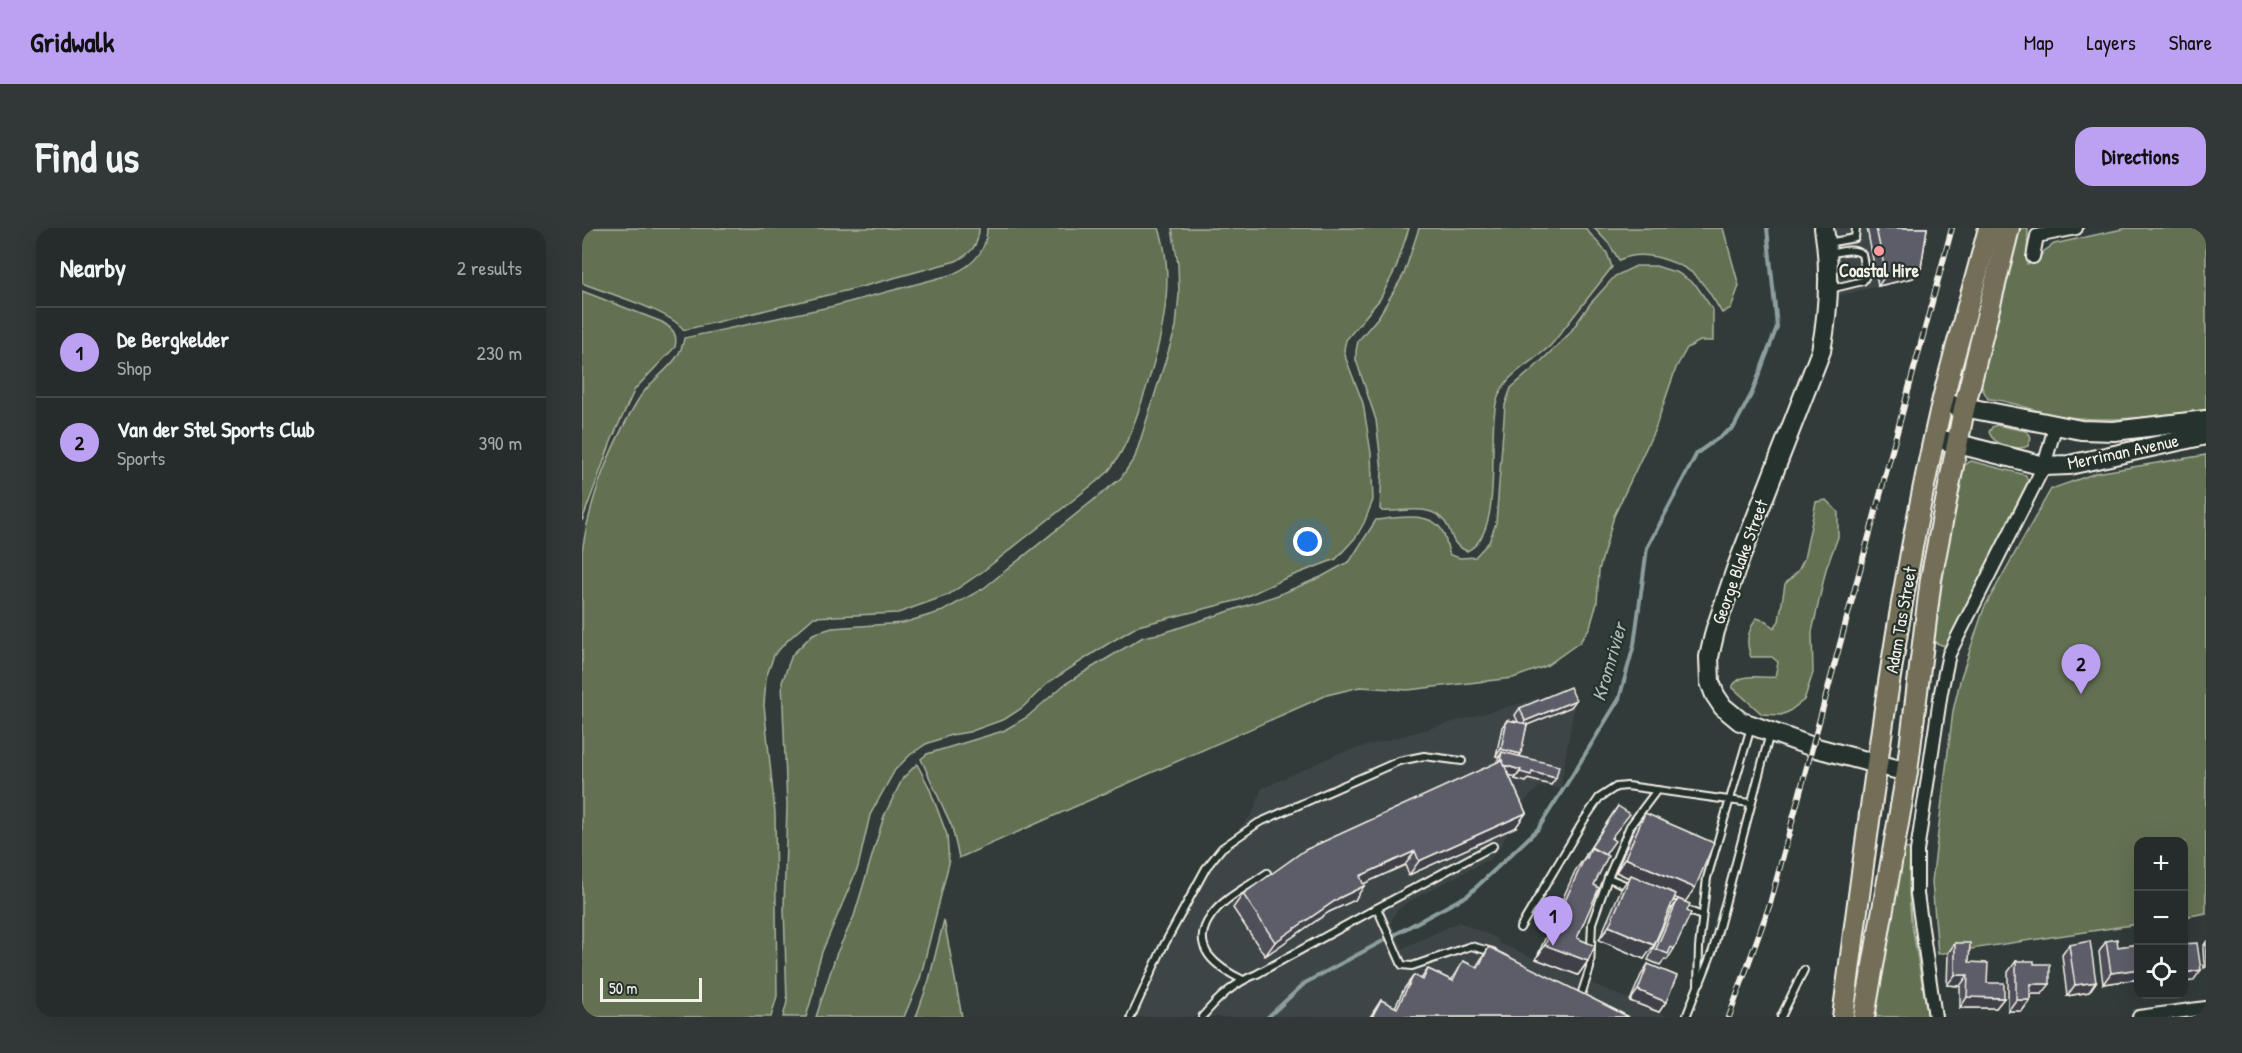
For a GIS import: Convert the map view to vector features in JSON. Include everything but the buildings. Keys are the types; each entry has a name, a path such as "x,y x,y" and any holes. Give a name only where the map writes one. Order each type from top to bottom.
{"main road":[{"name":"Adam Tas Street","path":"1843,1017 1876,765 1905,592 1943,403 1989,228"},
{"name":"Adam Tas Street","path":"1864,1017 1907,772 1931,579 1964,409 2009,228"}],"street":[{"path":"2033,257 2037,236 2076,228"},
{"name":"George Blake Street","path":"1826,242 1828,316 1821,351 1736,569 1715,631 1710,657 1710,682 1714,695 1723,707 1734,717 1751,726 1876,765 1907,772"},
{"name":"Merriman Avenue","path":"1943,403 2055,427 2080,430 2114,431 2206,420"},
{"path":"1935,1017 1917,894 1917,851 1941,692 1949,654 2044,466 2055,427"},
{"name":"Merriman Avenue","path":"1935,438 2044,466 2068,465 2206,435"},
{"path":"2139,1017 2206,1008"}],"lane":[{"path":"1826,242 1855,238 1856,228"},
{"path":"1826,242 1862,254 1866,276 1863,281 1829,289"},
{"path":"1698,986 1702,916 1707,878 1751,726"},
{"path":"1686,1017 1713,950 1770,732"},
{"path":"1131,1017 1163,946 1206,868 1222,848 1258,823 1399,761 1424,756 1462,760"},
{"path":"1521,928 1584,820 1599,798 1616,787 1627,786 1750,803"},
{"path":"1581,995 1590,968 1592,923 1608,878 1630,826 1657,790"},
{"path":"1202,1017 1217,1000 1244,980 1493,846"},
{"path":"1244,980 1215,965 1208,955 1203,936 1205,926 1221,906 1267,873"},
{"path":"1608,878 1640,890"},
{"path":"1660,899 1702,916"},
{"path":"1377,908 1402,965 1412,966 1471,946 1486,949 1501,956"},
{"path":"1781,1017 1804,970"},
{"path":"1570,990 1590,999"}],"shaded area":[{"path":"1834,228 1929,228 1913,278 1838,296 1838,257"},
{"path":"1568,690 1574,708 1560,789 1548,786 1539,787 1524,802 1498,851 1490,859 1408,902 1396,911 1391,922 1403,948 1459,922 1497,938 1499,943 1670,1017 1126,1017 1160,943 1203,868 1253,813 1261,789 1337,754"}],"green space":[{"path":"582,228 979,228 979,234 973,249 956,261 861,287 684,330 652,309 582,283"},
{"path":"987,228 1159,228 1167,271 1164,317 1148,383 1123,449 1106,474 982,572 948,595 898,613 814,617 774,655 766,678 764,705 775,813 777,996 771,1017 582,1017 582,551 596,492 628,417 650,384 677,356 684,338 834,306 950,275 965,268 981,251"},
{"path":"1172,228 1409,228 1396,268 1380,299 1346,340 1344,349 1363,403 1371,453 1373,500 1364,523 1356,537 1336,559 1286,578 1239,600 1138,626 1049,682 1022,708 1005,719 926,744 910,755 895,770 870,815 858,867 822,952 806,1017 783,1017 787,1002 784,908 787,806 782,682 792,655 813,634 832,628 903,623 943,611 984,588 1121,478 1135,457 1176,327 1179,294 1178,264"},
{"path":"1419,228 1585,228 1607,253 1612,267 1553,343 1512,376 1501,391 1494,416 1491,505 1487,525 1479,541 1467,551 1454,542 1445,522 1432,512 1424,510 1382,511 1380,509 1382,471 1376,420 1356,360 1358,341 1379,316 1404,274"},
{"path":"1594,228 1723,228 1739,286 1731,308 1722,313 1703,283 1680,265 1646,256 1632,256 1619,260 1609,244"},
{"path":"2016,228 2028,228 2027,264 2037,263 2043,252 2054,244 2127,228 2206,228 2206,412 2203,410 2131,418 2077,418 2059,416 1988,399 1982,388 1980,376"},
{"path":"1636,266 1656,266 1678,273 1696,285 1713,310 1713,341 1700,341 1687,348 1676,368 1655,429 1614,516 1599,570 1597,603 1590,627 1580,642 1546,666 1513,678 1408,690 1360,687 1327,695 959,858 952,827 921,759 927,754 1003,731 1027,717 1065,684 1143,637 1163,633 1278,595 1321,577 1350,561 1376,520 1403,517 1422,518 1437,525 1443,532 1450,555 1460,558 1475,557 1489,542 1496,523 1505,405 1511,388 1569,334 1590,304 1615,276"},
{"path":"582,291 662,322 672,330 676,339 675,347 635,389 612,439 582,521"},
{"path":"1996,425 2026,431 2031,439 2028,446 2018,448 2006,446 1995,440 1989,432"},
{"path":"2206,455 2206,913 2188,916 2188,837 2134,837 2134,925 1938,954 1932,882 1953,711 1961,677 1984,608 2051,489 2096,473"},
{"path":"1971,461 2026,475 2028,482 1945,646 1933,642 1959,473 1961,467"},
{"path":"1826,500 1838,512 1838,537 1826,569 1812,632 1813,673 1804,700 1781,715 1762,714 1732,687 1740,679 1746,677 1775,677 1778,662 1772,657 1751,657 1748,646 1749,632 1756,618 1766,621 1774,628 1779,621 1785,584 1798,571 1804,559 1816,502"},
{"path":"917,764 929,787 947,835 949,863 920,979 904,1017 816,1017 836,955 854,916 884,816 903,778"},
{"path":"1903,848 1910,849 1911,919 1928,1017 1871,1017"},
{"path":"944,920 962,1017 916,1017 929,980"}],"waterway":[{"name":"Kromrivier","path":"1268,1017 1305,983 1468,895 1538,829 1573,774 1619,699 1634,645 1647,548 1697,453 1734,427 1752,393 1777,327 1767,228"}],"railway":[{"path":"1729,1017 1770,904 1952,228"}],"place":[{"name":"Coastal Hire","path":"1879,251"},
{"name":"Van der Stel Sports Club","path":"2081,694"},
{"name":"De Bergkelder","path":"1553,946"}]}
